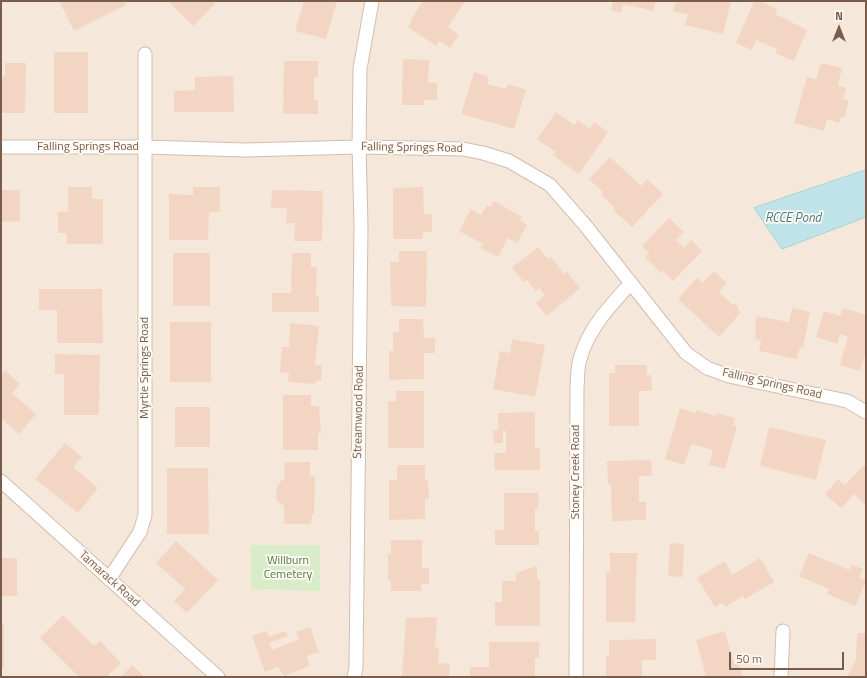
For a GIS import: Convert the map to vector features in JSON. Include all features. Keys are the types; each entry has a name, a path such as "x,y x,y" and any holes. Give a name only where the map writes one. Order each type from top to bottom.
{"street":[{"name":"Streamwood Road","path":"354,677 356,667 361,226 359,147 360,69 372,1"},
{"name":"Myrtle Springs Road","path":"109,579 140,532 145,514 145,54"},
{"name":"Falling Springs Road","path":"1,147 145,147 245,150 359,147 463,148 509,161 550,184 586,225 686,353 707,368 729,376 847,400 866,412"},
{"name":"Stoney Creek Road","path":"576,677 577,387 580,360 589,335 605,312 631,283"},
{"name":"Tamarack Road","path":"1,480 218,677"},
{"path":"781,677 783,631"}],"shaded area":[{"path":"1,1 866,1 866,677 1,677"}],"green space":[{"name":"Willburn Cemetery","path":"251,545 320,545 320,591 251,589"}],"water":[{"name":"RCCE Pond","path":"866,170 866,217 782,249 754,208"}],"building":[{"path":"59,1 124,1 126,5 74,31"},
{"path":"168,1 212,1 215,4 193,26"},
{"path":"304,1 337,1 326,39 295,31"},
{"path":"423,1 465,1 448,27 459,35 450,48 439,41 436,46 408,27 412,22 410,21"},
{"path":"613,1 656,1 653,11 623,4 621,13 611,10"},
{"path":"676,1 731,1 723,34 685,25 688,14 673,11"},
{"path":"754,1 759,1 777,9 775,14 807,30 794,61 775,53 777,49 756,40 752,50 736,43"},
{"path":"54,52 88,52 88,113 54,113"},
{"path":"403,59 429,60 428,83 437,83 437,100 424,100 424,105 402,105"},
{"path":"284,61 318,61 318,77 314,77 314,100 318,100 318,114 283,114"},
{"path":"5,63 26,63 25,113 1,113 1,76 5,76"},
{"path":"821,63 842,68 838,85 846,88 843,99 849,101 844,118 841,117 839,123 827,119 824,131 794,123 807,77 816,79"},
{"path":"474,72 489,77 487,84 506,89 508,84 526,90 514,129 461,114"},
{"path":"233,76 234,112 174,112 174,91 195,90 195,77"},
{"path":"556,112 574,125 578,120 590,129 594,122 608,132 579,174 553,155 556,152 537,139"},
{"path":"610,157 641,186 647,179 663,194 632,227 613,210 615,208 601,195 603,192 589,179"},
{"path":"68,187 92,187 92,199 103,199 103,244 67,244 67,233 58,233 58,212 68,212"},
{"path":"193,187 220,187 220,212 209,212 208,240 169,240 169,194 193,195"},
{"path":"423,187 424,214 432,214 432,232 423,232 423,239 393,239 393,188"},
{"path":"1,190 20,190 20,221 1,222"},
{"path":"272,190 323,191 322,241 294,241 295,223 286,223 287,208 271,208"},
{"path":"494,201 522,217 520,220 527,225 517,243 508,238 498,257 480,248 483,244 459,231 471,209 481,215 487,205 490,207"},
{"path":"669,218 684,232 676,240 684,248 691,240 702,251 673,281 663,271 661,273 645,257 649,253 642,246"},
{"path":"538,247 548,259 551,257 564,274 567,272 580,288 547,316 536,303 545,295 539,288 536,291 527,280 524,282 512,268"},
{"path":"399,251 427,251 426,307 391,306 390,262 399,262"},
{"path":"173,253 210,253 210,306 173,306"},
{"path":"292,253 311,253 311,267 317,267 316,296 319,296 319,312 272,312 272,293 291,293"},
{"path":"714,271 727,283 719,292 733,305 734,303 741,312 719,337 678,299 697,278 703,283"},
{"path":"39,289 102,289 103,343 57,343 57,310 39,310"},
{"path":"792,308 810,312 803,348 800,347 797,359 759,351 761,340 755,339 756,316 789,322"},
{"path":"843,308 866,315 866,351 860,371 840,365 848,337 840,334 837,344 816,337 824,311 840,316"},
{"path":"399,319 423,319 424,338 435,338 435,353 424,353 424,379 389,380 389,351 393,351 393,332 399,332"},
{"path":"170,322 211,322 211,382 170,382"},
{"path":"290,323 319,326 315,365 322,365 321,381 316,381 315,384 288,382 289,373 280,372 282,347 289,347"},
{"path":"512,339 545,345 535,397 493,389 500,351 510,353"},
{"path":"55,354 100,355 99,415 64,415 64,374 55,374"},
{"path":"615,365 647,365 647,375 651,375 652,391 639,391 639,426 609,426 609,373 615,373"},
{"path":"5,370 20,384 12,393 36,414 19,434 1,418 1,374"},
{"path":"396,391 424,391 424,448 388,448 388,401 396,401"},
{"path":"283,395 311,395 311,406 319,406 321,433 318,433 318,450 283,450"},
{"path":"175,407 210,407 210,447 175,447"},
{"path":"680,408 695,413 696,410 716,416 717,413 735,418 733,425 737,426 725,469 709,465 713,450 691,444 684,465 665,459"},
{"path":"535,412 535,448 540,448 540,470 495,470 494,453 506,453 506,431 503,431 503,443 494,443 493,430 498,430 498,413"},
{"path":"769,427 826,440 816,480 760,466"},
{"path":"65,443 82,457 73,467 98,488 78,513 35,479"},
{"path":"651,460 652,476 639,476 639,502 646,502 646,520 612,521 611,484 608,484 607,461"},
{"path":"285,462 310,462 310,476 315,476 314,514 312,514 311,524 284,524 284,506 277,501 276,497 277,486 282,480 284,480"},
{"path":"397,465 425,465 425,480 428,480 429,499 425,499 425,519 389,520 389,480 397,480"},
{"path":"864,465 866,467 866,505 854,494 841,508 825,494 838,479 845,485"},
{"path":"167,468 208,468 209,534 167,534"},
{"path":"504,493 539,493 538,509 535,509 535,531 539,531 539,545 495,545 495,530 504,530"},
{"path":"391,540 422,540 422,568 429,568 429,584 421,584 421,591 391,591 391,580 388,580 388,554 391,554"},
{"path":"176,541 218,580 187,613 174,601 185,589 156,563"},
{"path":"670,543 684,544 683,577 668,576"},
{"path":"610,553 637,553 635,622 606,622 606,572 610,572"},
{"path":"809,553 849,570 852,565 863,569 859,577 866,581 855,606 827,594 829,589 799,576"},
{"path":"1,558 17,558 17,596 1,596"},
{"path":"760,558 774,582 745,599 743,596 725,607 722,603 715,607 697,578 725,561 732,575"},
{"path":"537,566 537,580 540,580 540,626 495,626 495,602 502,602 502,581 516,581 516,573"},
{"path":"63,615 94,646 100,641 121,663 106,677 79,677 40,638"},
{"path":"437,617 435,650 439,646 438,663 450,664 449,677 402,677 406,618"},
{"path":"1,623 4,623 4,668 1,668"},
{"path":"310,627 319,652 307,656 309,666 284,676 278,667 265,672 252,636 266,631 269,637 286,631 288,636 269,643 272,650 299,639 296,632"},
{"path":"725,631 734,664 739,663 743,677 704,677 706,676 696,640"},
{"path":"857,633 866,633 866,677 847,677 856,659"},
{"path":"656,639 656,660 642,660 642,677 606,677 606,656 609,656 609,640"},
{"path":"489,642 539,642 539,658 535,658 535,677 470,677 470,667 489,667"},
{"path":"132,665 145,677 121,677"}]}
